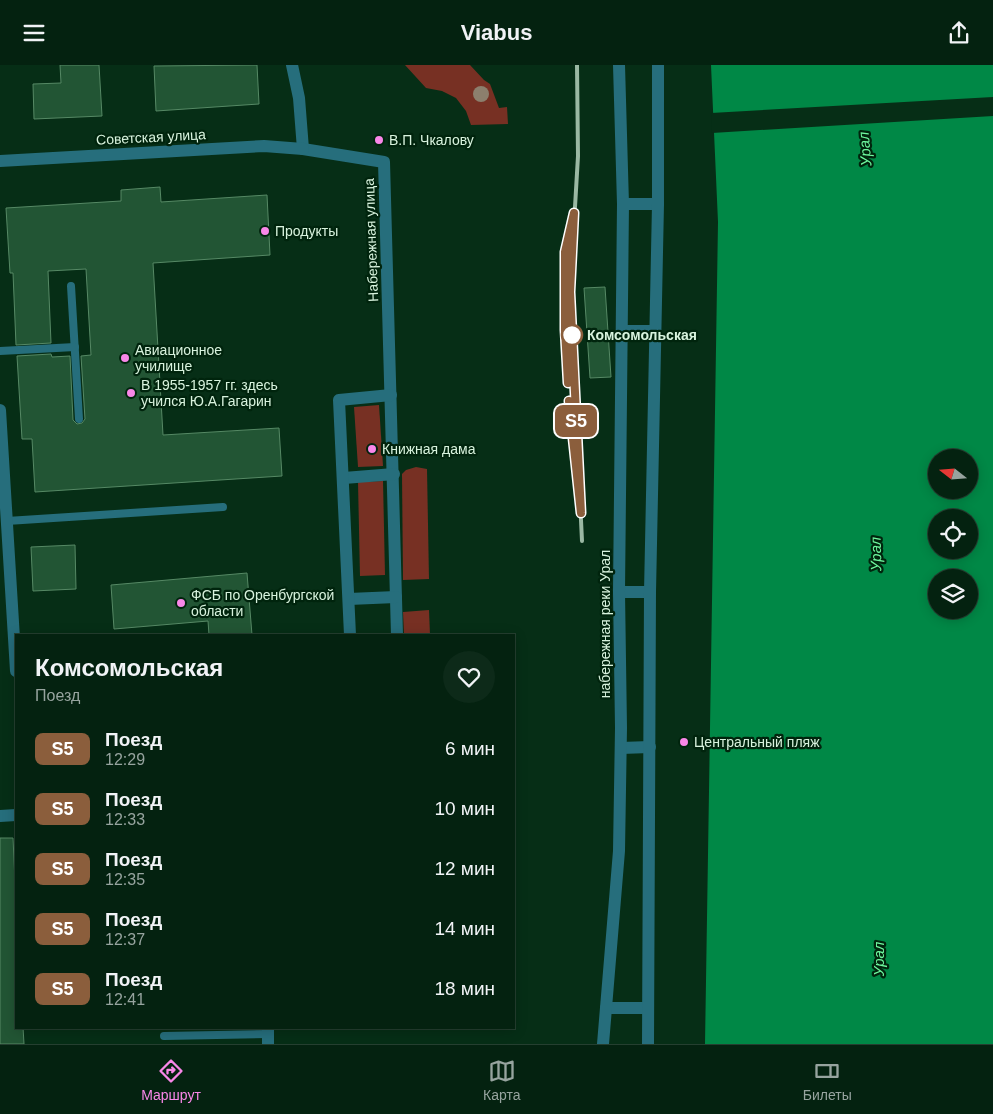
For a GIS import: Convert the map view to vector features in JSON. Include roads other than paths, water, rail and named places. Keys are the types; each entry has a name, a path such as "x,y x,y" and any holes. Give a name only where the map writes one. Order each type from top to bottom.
{"street":[{"path":"292,65 299,98 303,149"},
{"name":"набережная реки Урал","path":"603,1044 619,851 619,592 623,204 619,65"},
{"path":"648,1044 650,592 658,204 658,65"},
{"name":"Советская улица","path":"0,161 264,146 303,149"},
{"name":"Набережная улица","path":"303,149 384,162 398,634"},
{"path":"623,204 658,204"},
{"path":"622,331 655,331"},
{"path":"350,634 339,400 390,395"},
{"path":"0,410 15,654"},
{"path":"344,478 394,474"},
{"path":"619,592 650,592"},
{"path":"349,599 396,597"},
{"path":"620,748 650,747"},
{"path":"0,816 15,815"},
{"path":"606,1008 648,1008"}],"lane":[{"path":"71,286 79,419"},
{"path":"0,351 75,347"},
{"path":"7,521 223,507"},
{"path":"164,1036 268,1035"}],"water":[{"name":"Урал","path":"711,65 993,65 993,1044 705,1044 718,222"}],"railway":[{"path":"577,65 578,156 570,292 582,541"}],"train":[{"name":"S5","path":"568,383 565,330 565,252 574,213 570,292 581,513 569,401"}],"place":[{"name":"В.П. Чкалову","path":"379,140"},
{"name":"Продукты","path":"265,231"},
{"name":"Комсомольская","path":"572,335"},
{"name":"Авиационное училище","path":"125,358"},
{"name":"В 1955-1957 гг. здесь учился Ю.А.Гагарин","path":"131,393"},
{"name":"Книжная дама","path":"372,449"},
{"name":"ФСБ по Оренбургской области","path":"181,603"},
{"name":"Центральный пляж","path":"684,742"}]}
